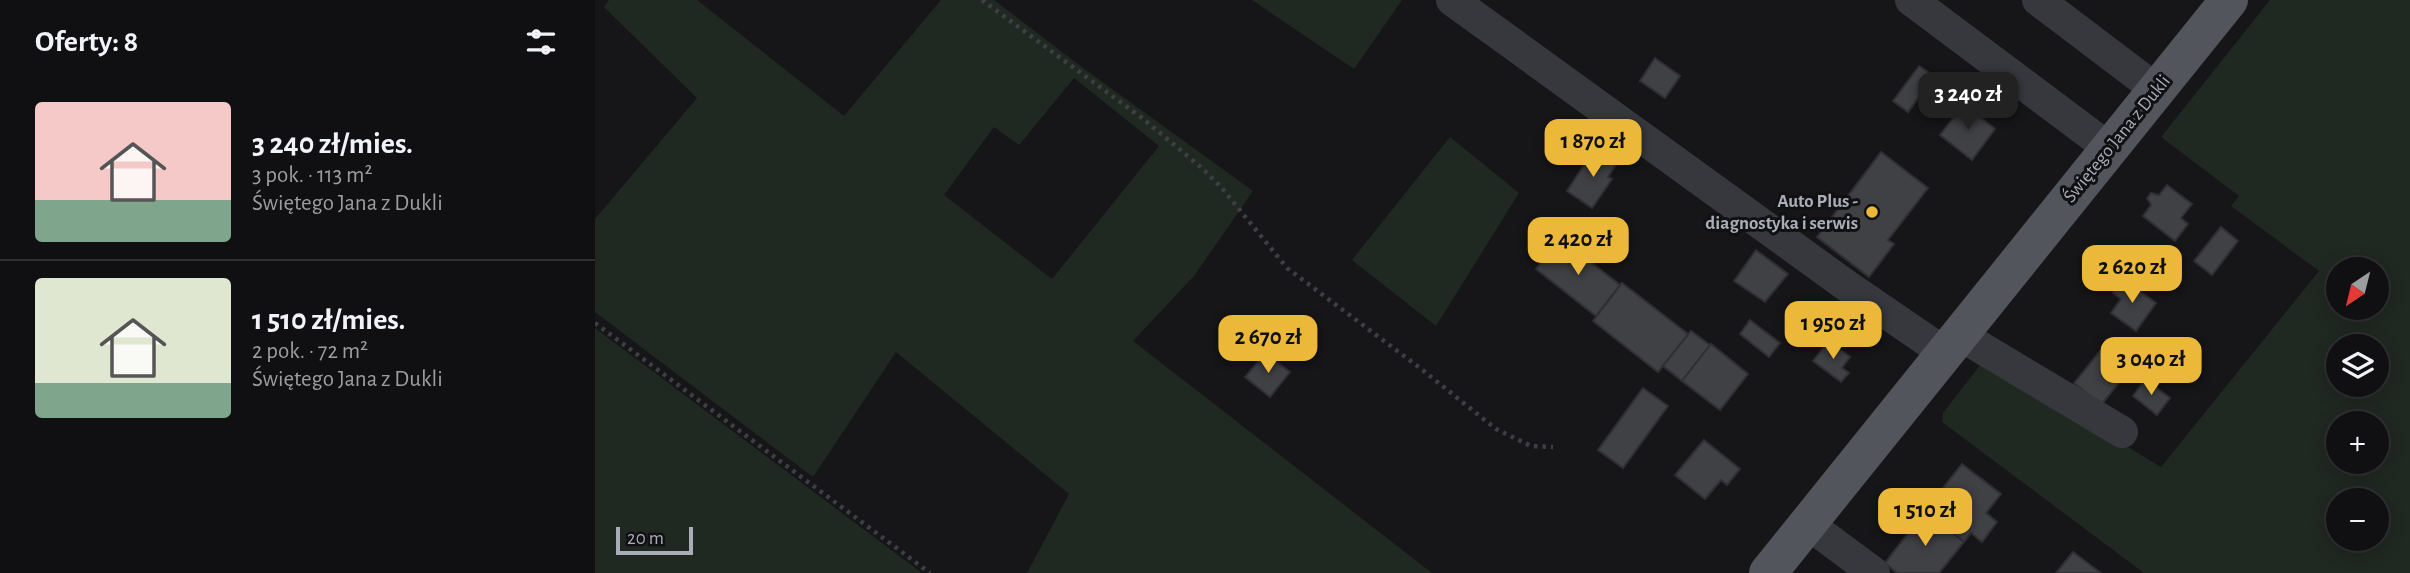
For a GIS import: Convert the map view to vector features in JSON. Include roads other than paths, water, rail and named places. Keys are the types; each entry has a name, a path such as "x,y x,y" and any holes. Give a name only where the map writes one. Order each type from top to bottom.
{"main road":[{"name":"Świętego Jana z Dukli","path":"1768,573 2229,0"}],"lane":[{"path":"1452,0 1847,286 2122,432"},
{"path":"1911,0 2110,149"},
{"path":"2038,0 2157,90"},
{"path":"1808,524 1874,573"}],"place":[{"name":"Auto Plus - diagnostyka i serwis","path":"1872,212"}]}
